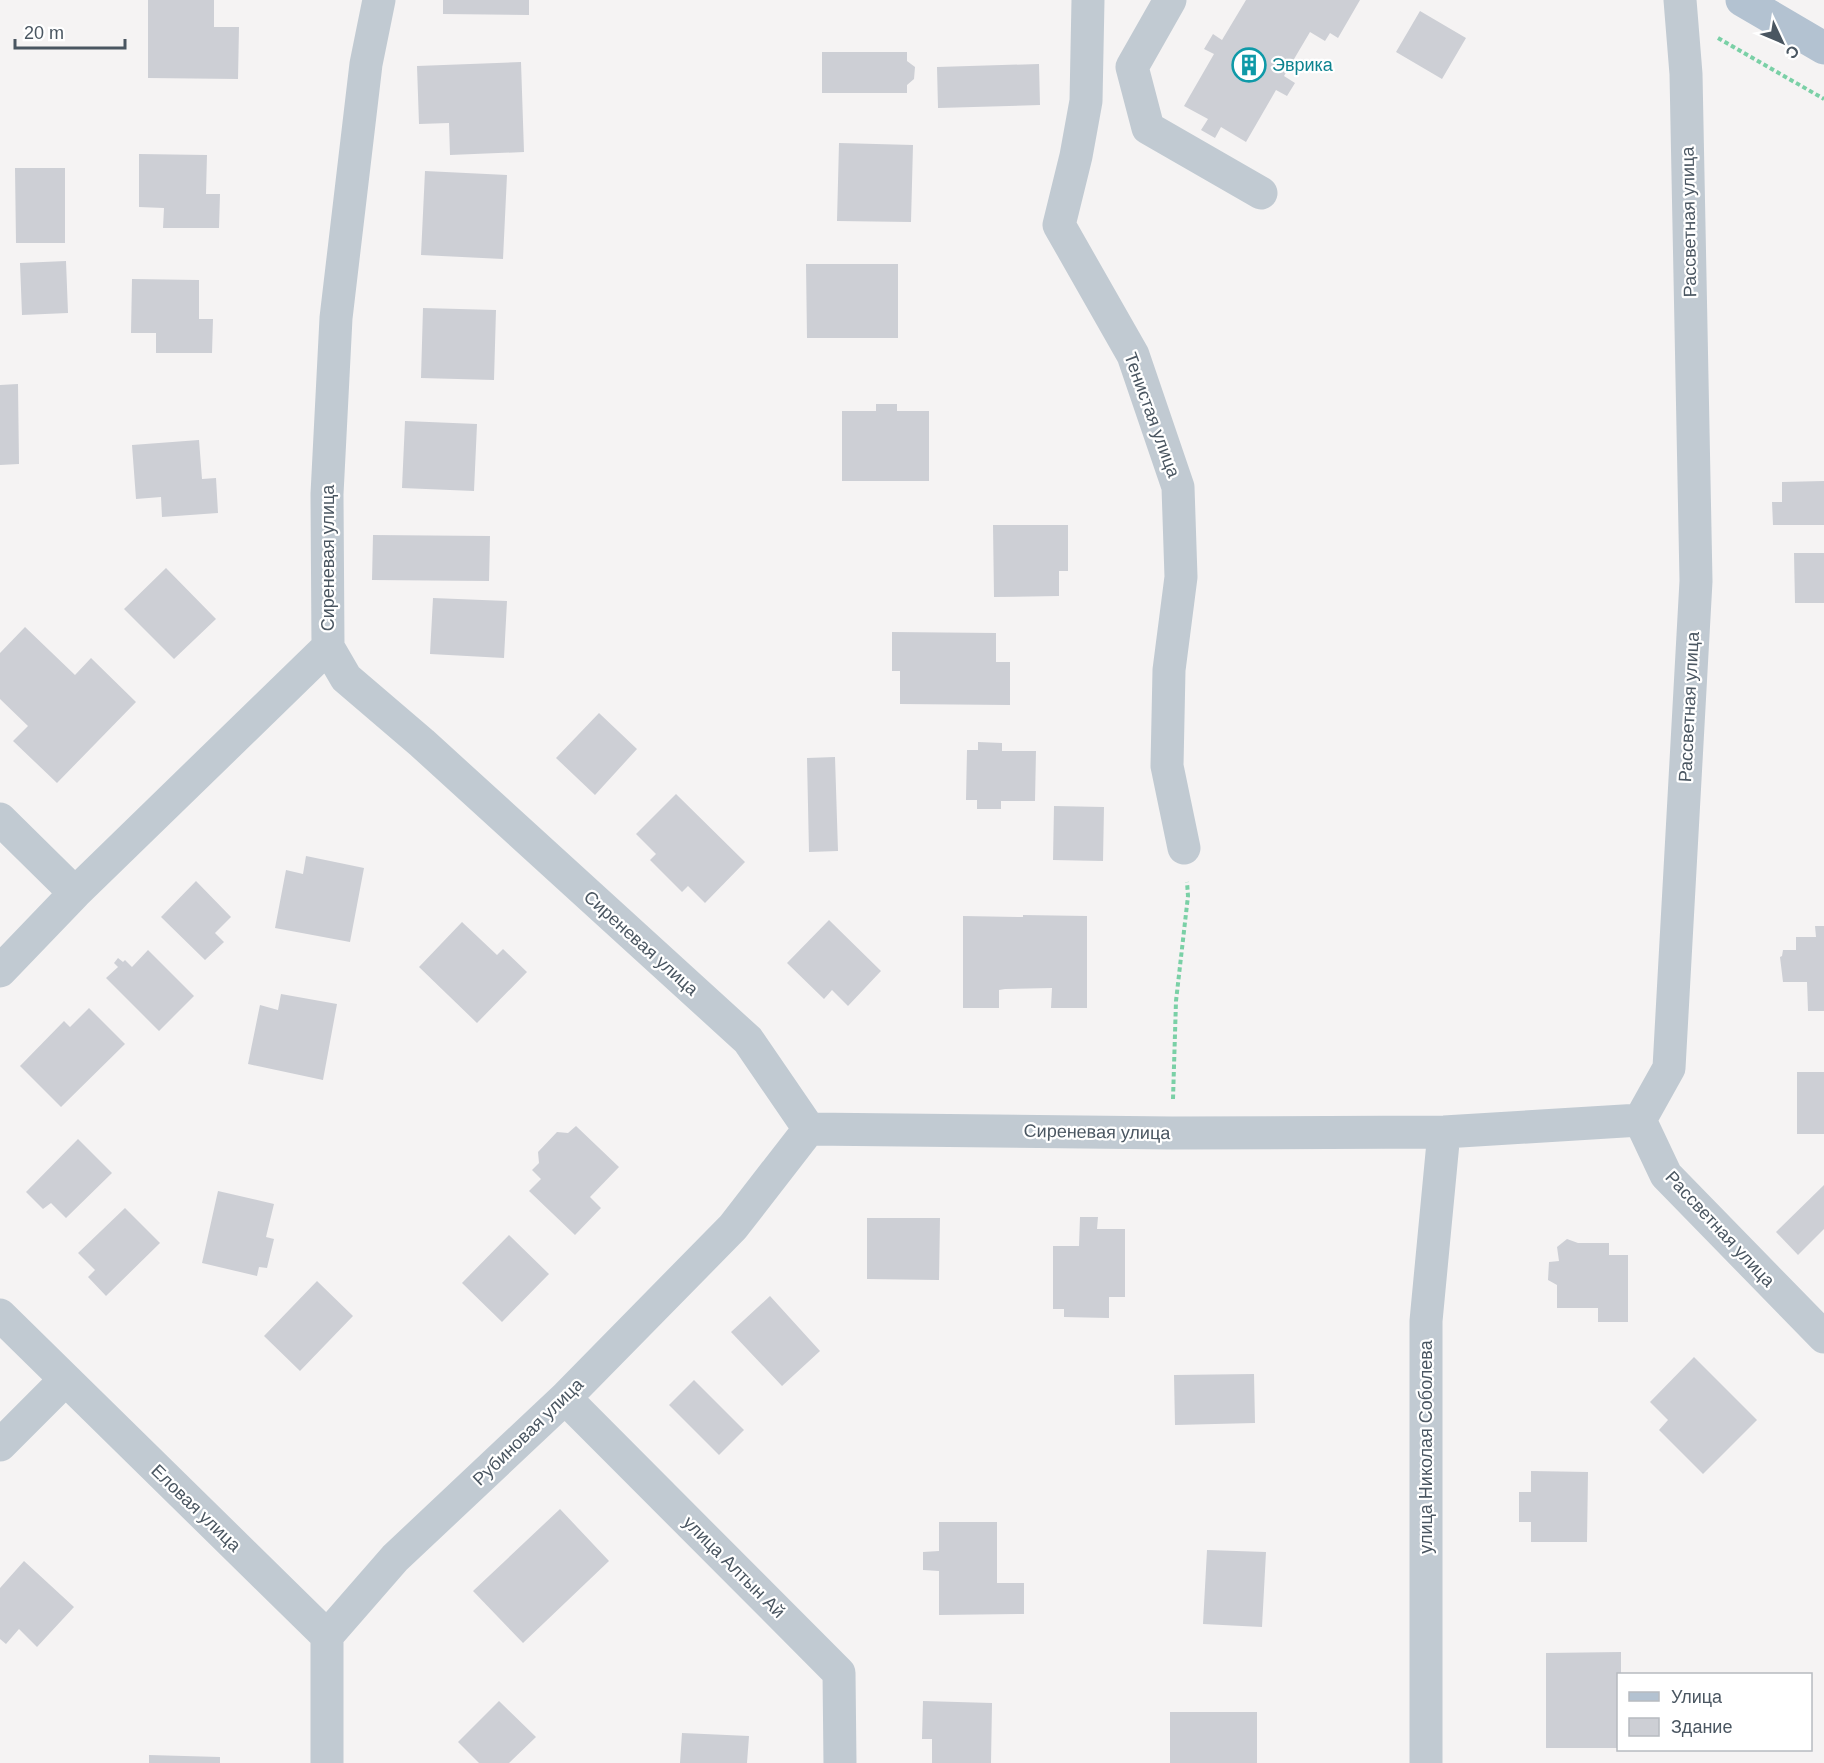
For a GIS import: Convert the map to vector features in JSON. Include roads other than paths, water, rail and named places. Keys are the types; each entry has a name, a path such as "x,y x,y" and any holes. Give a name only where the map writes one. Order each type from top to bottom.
{"main road":[{"path":"1742,0 1824,48"}],"street":[{"name":"Сиреневая улица","path":"379,0 366,64 336,318 327,494 328,647 346,678 431,751 748,1040 809,1129 1172,1133 1444,1132 1640,1120"},
{"name":"Тенистая улица","path":"1088,0 1086,101 1076,156 1059,225 1133,355 1178,487 1181,577 1168,670 1167,766 1184,848"},
{"path":"1170,0 1132,68 1148,128 1261,193"},
{"name":"Рассветная улица","path":"1680,8 1686,75 1696,581 1669,1068 1640,1120 1666,1175 1824,1337"},
{"path":"0,971 75,893 328,647"},
{"path":"0,819 75,893"},
{"name":"Рубиновая улица","path":"327,1636 395,1558 565,1398 733,1227 809,1129"},
{"name":"улица Николая Соболева","path":"1426,1763 1426,1321 1444,1132"},
{"name":"Еловая улица","path":"0,1315 327,1636"},
{"path":"0,1445 65,1380"},
{"name":"улица Алтын Ай","path":"565,1398 839,1673 840,1763"},
{"path":"327,1636 327,1763"}],"place":[{"name":"Эврика","path":"1249,65"}]}
